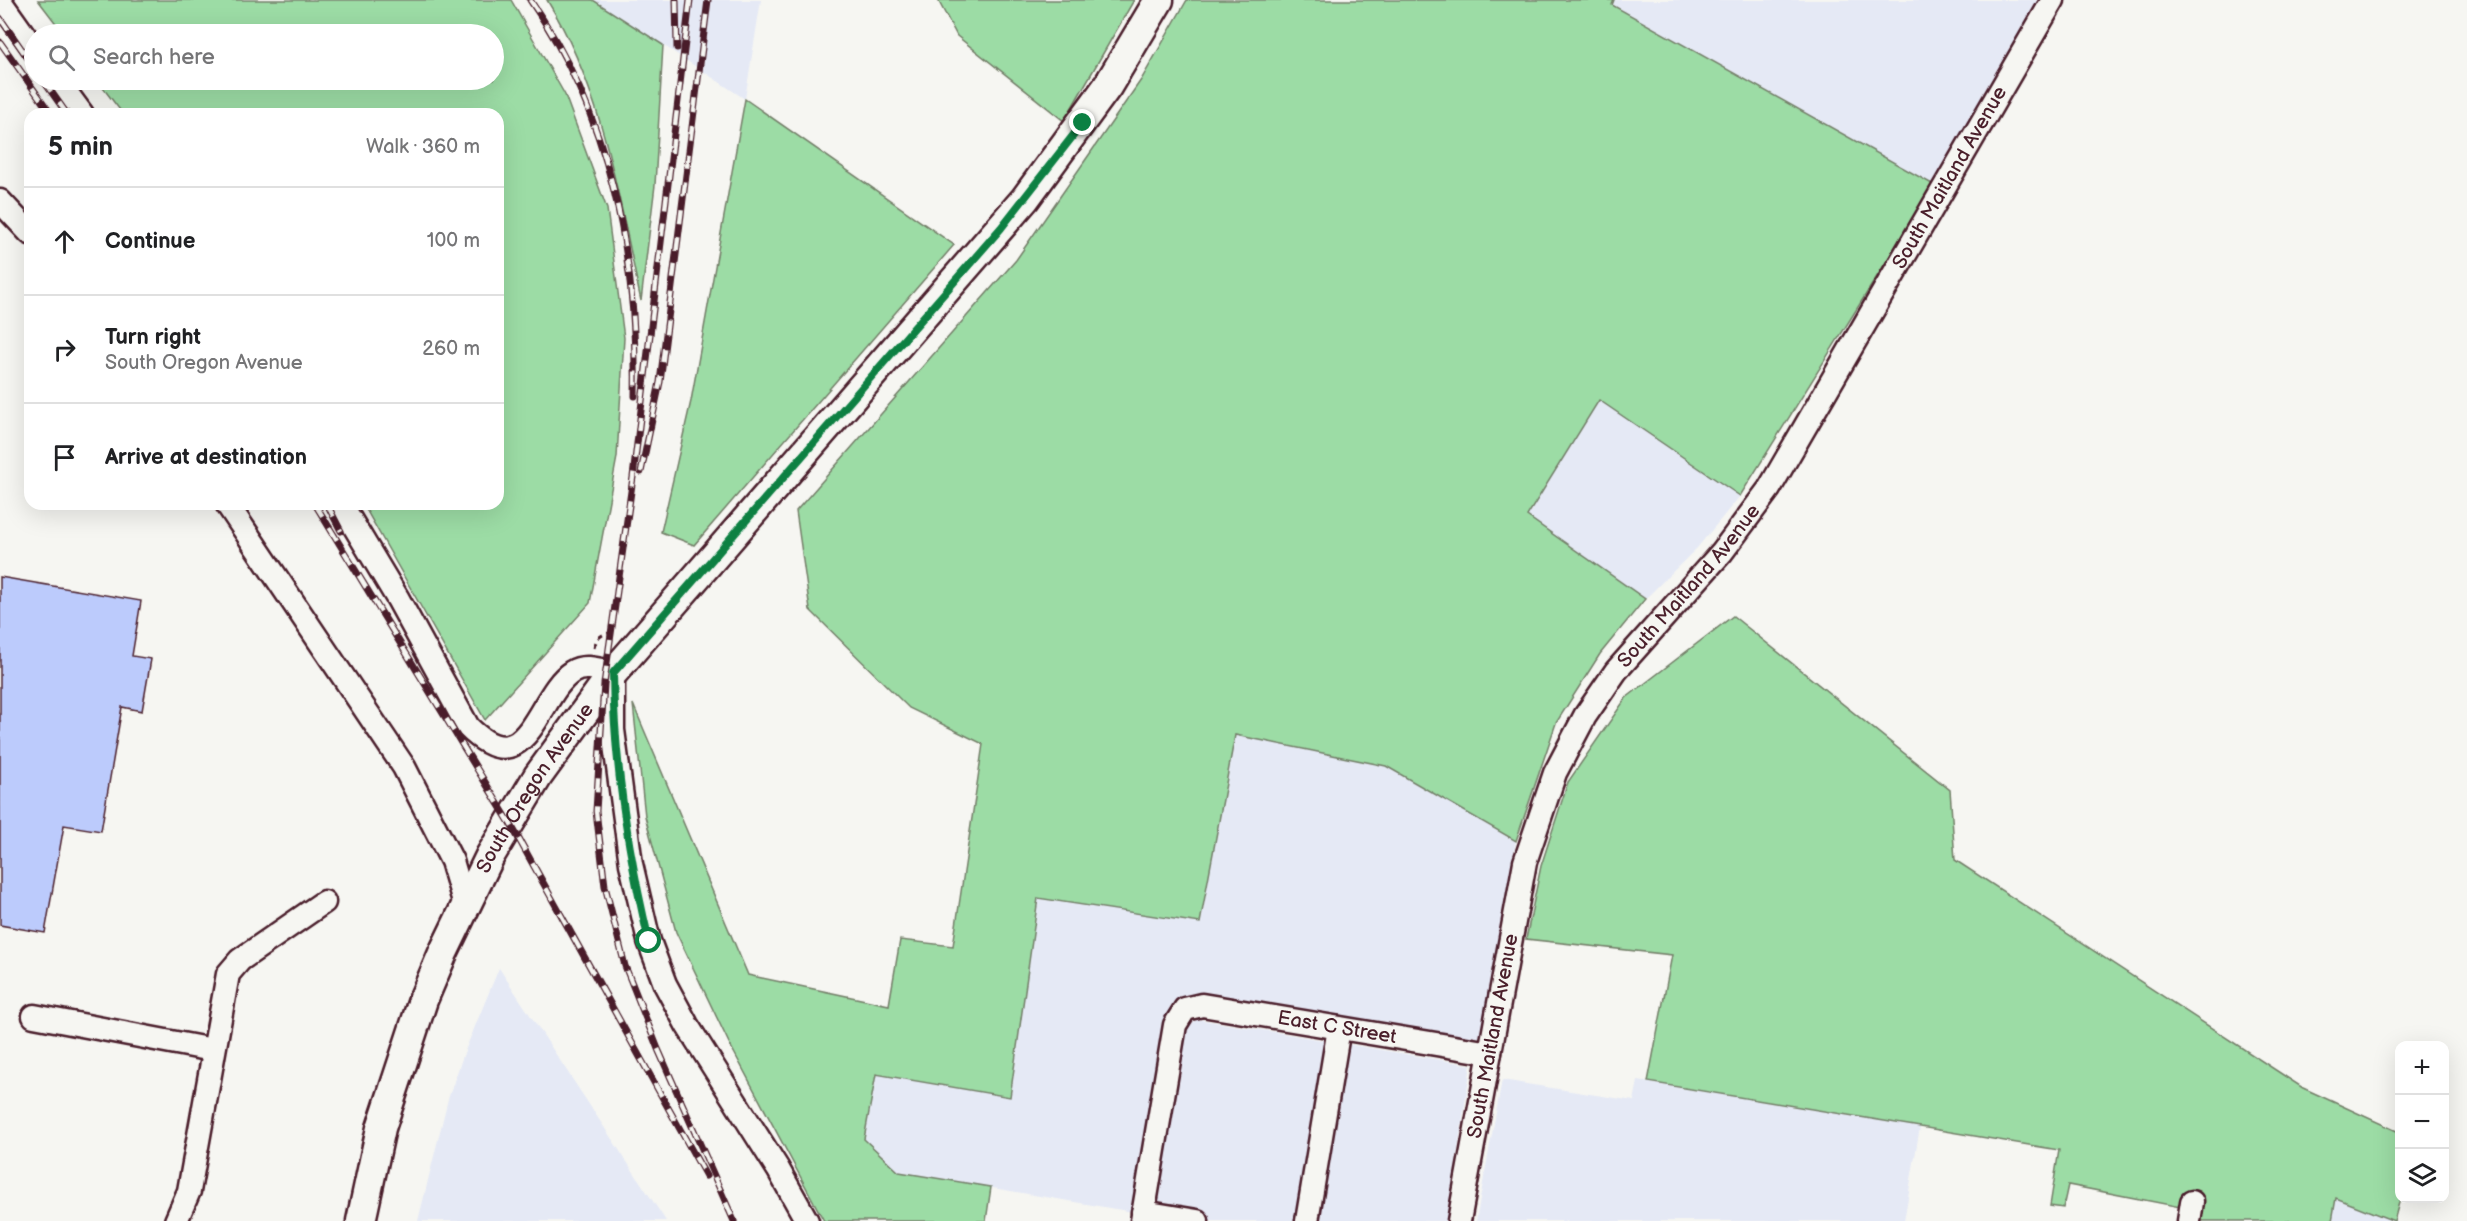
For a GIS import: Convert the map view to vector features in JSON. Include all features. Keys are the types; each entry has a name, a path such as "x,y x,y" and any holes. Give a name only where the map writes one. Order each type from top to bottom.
{"main road":[{"name":"South Oregon Avenue","path":"361,1221 381,1128 410,1038 439,963 490,856 538,776 613,673 1025,199 1107,87 1159,0"}],"street":[{"name":"South Maitland Avenue","path":"1459,1221 1530,838 1555,772 1570,743 1616,670 1722,552 1770,489 2053,0"},
{"path":"0,1 24,35"},
{"path":"64,90 78,108"},
{"path":"0,201 24,227"},
{"path":"231,510 404,767 452,861 465,905"},
{"path":"345,510 398,599 468,727 480,739 491,744 509,745 524,738 561,682 571,672 580,668 613,673 613,730 631,864 649,941 665,984 687,1025 778,1169 807,1221"},
{"path":"176,1221 189,1191 228,974 240,960 324,902"},
{"name":"East C Street","path":"1142,1216 1175,1025 1185,1009 1202,1005 1490,1053"},
{"path":"34,1016 213,1050"},
{"path":"1307,1221 1339,1028"},
{"path":"1142,1216 1197,1221"}],"shaded area":[{"path":"593,0 761,0 745,99 663,45"},
{"path":"1614,0 2038,0 1934,185 1612,5"},
{"path":"1599,400 1740,496 1697,548 1645,599 1527,516"},
{"path":"1235,735 1386,766 1516,841 1481,1038 1206,995 1177,1001 1164,1026 1133,1212 899,1172 864,1139 876,1073 1010,1096 1038,898 1200,922"},
{"path":"499,968 666,1221 418,1221 448,1099"},
{"path":"1197,1019 1471,1065 1447,1221 1155,1221 1185,1029"},
{"path":"1502,1080 1634,1101 1638,1081 1920,1127 1904,1221 1476,1221"},
{"path":"2336,1198 2393,1221 2332,1221"}],"green space":[{"path":"38,0 511,0 565,95 607,209 624,338 617,457 590,603 485,720 366,510 504,510 504,108 118,108 105,90 504,90 504,24 56,24"},
{"path":"547,0 593,0 663,45 655,185 641,301 616,184 596,108 566,35"},
{"path":"938,0 1134,0 1064,121 957,36"},
{"path":"1187,0 1614,0 1612,5 1934,185 1740,496 1599,400 1527,516 1645,599 1600,654 1556,723 1516,841 1386,766 1235,735 1200,923 1038,898 1010,1097 876,1074 864,1139 899,1172 991,1187 986,1221 824,1221 729,1043 676,932 645,816 633,704 748,975 889,1005 900,940 953,946 983,744 909,708 810,610 796,511 1016,260 1141,80"},
{"path":"745,99 954,245 694,545 661,532 691,401"},
{"path":"1733,616 1950,790 1955,860 2303,1088 2395,1130 2395,1203 2399,1203 2394,1221 2336,1198 2332,1221 2200,1221 2201,1211 2068,1185 2063,1208 2050,1206 2059,1150 1648,1082 1672,955 1526,939 1541,866 1568,782 1626,698"}],"building":[{"path":"0,577 141,601 132,656 151,659 142,711 122,707 101,831 64,825 45,933 0,925"}],"railway":[{"path":"530,0 558,44 581,91 614,189 631,292 635,344 635,396"},
{"path":"676,0 677,48"},
{"path":"690,0 633,477 604,684 596,811 605,886 625,966 658,1049 734,1221"},
{"path":"641,472 660,382 708,0"},
{"path":"0,18 24,53"},
{"path":"0,42 24,76"},
{"path":"34,90 47,108"},
{"path":"50,90 63,108"},
{"path":"319,510 510,823 706,1176"},
{"path":"330,510 341,531"}],"route":[{"path":"649,941 631,864 616,736 613,730 613,673 1001,228 1058,158 1083,123"}]}
